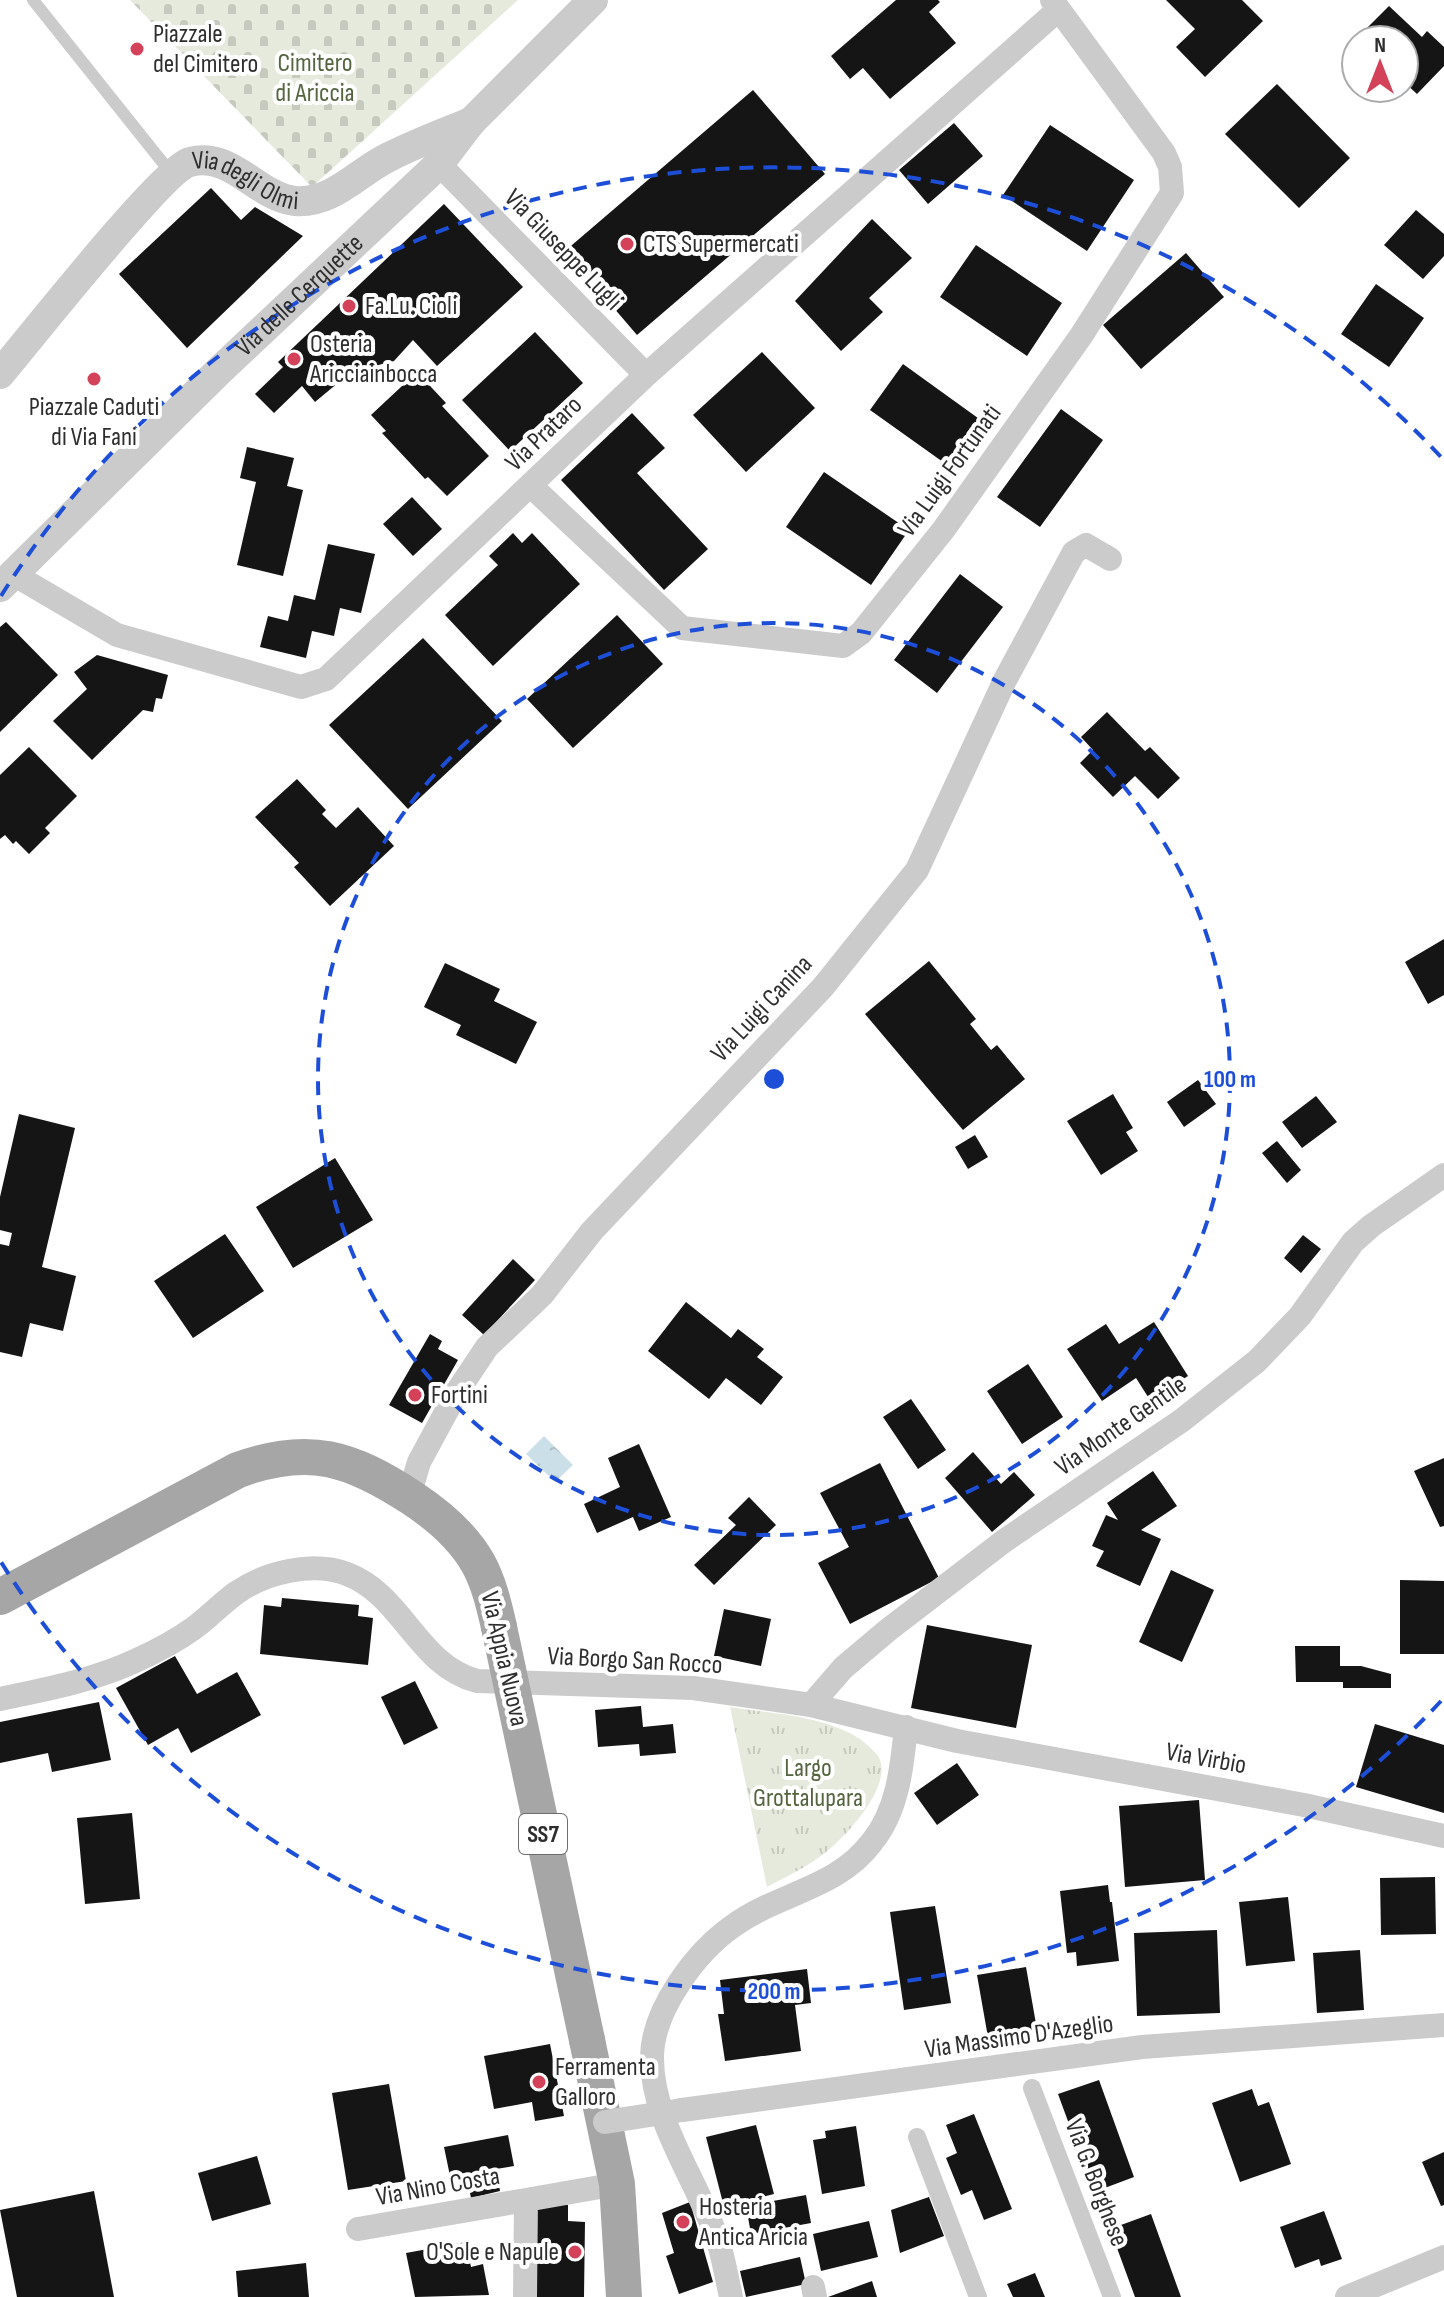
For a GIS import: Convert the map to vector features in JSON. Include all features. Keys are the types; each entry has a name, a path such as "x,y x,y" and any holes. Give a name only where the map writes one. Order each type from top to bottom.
{"main road":[{"name":"Via Appia Nuova","path":"0,1597 238,1470 295,1455 337,1459 381,1478 448,1525 466,1545 479,1564 489,1588 499,1627 605,2122 617,2184 624,2297"}],"street":[{"name":"Via delle Cerquette","path":"7,581 197,392 439,164 471,122 593,0"},
{"name":"Via Prataro","path":"7,581 117,635 301,687 326,679 646,375 1055,5"},
{"name":"Via Luigi Fortunati","path":"531,486 682,628 843,646 861,633 953,516 1081,336 1172,193 1170,167 1164,153 1055,5"},
{"name":"Via degli Olmi","path":"0,374 171,173 190,162 214,162 237,170 275,195 295,201 309,201 338,190 386,158 471,122"},
{"name":"Via Giuseppe Lugli","path":"439,164 646,375"},
{"name":"Via Luigi Canina","path":"409,1496 419,1462 457,1392 487,1347 542,1295 592,1231 823,987 917,870 1005,680 1074,552 1086,545 1110,559"},
{"name":"Via Monte Gentile","path":"811,1705 843,1668 888,1630 1004,1541 1181,1421 1257,1361 1300,1316 1353,1242 1444,1175"},
{"name":"Via Borgo San Rocco","path":"0,1699 71,1683 132,1663 179,1638 250,1585 281,1573 314,1569 346,1574 366,1585 387,1603 444,1667 458,1675 486,1682 693,1688 811,1705"},
{"path":"731,2297 718,2243 686,2165 666,2128 652,2056 659,2019 677,1986 702,1955 733,1926 844,1871 872,1842 892,1808 906,1727 811,1705"},
{"name":"Via Virbio","path":"906,1727 957,1741 1304,1805 1444,1836"},
{"name":"Via Massimo D'Azeglio","path":"605,2122 1142,2047 1444,2025"},
{"name":"Via G. Borghese","path":"1032,2088 1112,2297"},
{"path":"917,2137 978,2297"},
{"name":"Via Nino Costa","path":"358,2229 617,2184"},
{"name":"Via Nino Costa","path":"525,2297 526,2200"},
{"path":"1347,2297 1444,2257"}],"lane":[{"path":"33,0 171,173"}],"green space":[{"name":"Cimitero di Ariccia","path":"130,0 518,0 312,187"},
{"name":"Largo Grottalupara","path":"730,1707 814,1720 846,1731 875,1752 882,1768 873,1796 841,1838 815,1860 767,1887"}],"water":[{"path":"544,1436 573,1465 555,1482 526,1454"}],"building":[{"path":"896,0 938,0 940,2 929,12 956,43 890,99 863,68 850,79 831,56"},
{"path":"1166,0 1242,0 1263,21 1205,77 1176,47 1195,29"},
{"path":"1389,6 1408,24 1371,24"},
{"path":"1427,31 1444,47 1444,66 1420,91 1420,35 1422,37"},
{"path":"1277,84 1350,158 1299,208 1225,134"},
{"path":"753,90 825,174 637,335 565,251"},
{"path":"954,123 983,156 928,204 899,170"},
{"path":"1050,125 1134,180 1087,251 1003,195"},
{"path":"211,188 241,220 255,207 303,236 187,348 119,274"},
{"path":"444,204 523,287 437,366 413,340 394,361 351,372 315,402 302,386 274,413 255,394 283,367 278,362"},
{"path":"1416,210 1444,234 1444,256 1423,279 1384,245"},
{"path":"872,219 912,258 869,298 883,312 841,351 795,301"},
{"path":"976,245 1062,303 1027,356 940,297"},
{"path":"1186,253 1224,297 1141,369 1103,325"},
{"path":"1376,284 1424,318 1389,367 1341,334"},
{"path":"535,332 583,383 510,451 462,400"},
{"path":"762,352 815,408 746,472 693,415"},
{"path":"903,364 989,426 957,472 870,410"},
{"path":"417,372 446,403 442,406 489,456 447,496 428,477 425,479 382,433 386,431 371,415"},
{"path":"1061,409 1103,440 1040,527 997,497"},
{"path":"632,413 665,448 637,473 708,549 664,590 561,480"},
{"path":"247,447 294,458 287,486 303,490 283,576 237,565 256,482 240,478"},
{"path":"824,472 909,530 871,585 786,527"},
{"path":"412,497 442,529 413,556 383,524"},
{"path":"513,533 522,543 532,533 580,584 493,666 445,615 498,565 489,556"},
{"path":"328,544 375,554 361,613 340,608 334,636 312,631 306,658 260,647 268,616 288,621 294,595 315,600"},
{"path":"960,574 1003,607 937,693 894,660"},
{"path":"617,615 663,664 573,748 527,699"},
{"path":"6,622 58,675 0,732 0,627"},
{"path":"423,638 502,721 408,809 329,725"},
{"path":"97,655 168,675 162,699 156,698 153,712 143,710 92,760 53,721 87,689 74,672"},
{"path":"1107,712 1145,751 1150,747 1180,778 1158,799 1135,776 1113,797 1080,763 1093,750 1081,737"},
{"path":"29,747 77,796 45,828 50,833 29,854 5,835 0,839 0,775"},
{"path":"297,779 326,810 322,814 336,828 358,807 394,846 330,906 294,867 299,863 255,817"},
{"path":"1444,939 1444,995 1428,1004 1405,962"},
{"path":"929,961 976,1019 970,1024 991,1050 997,1045 1025,1079 963,1130 865,1014"},
{"path":"445,963 500,989 494,1001 537,1022 516,1064 456,1035 461,1025 424,1007"},
{"path":"1198,1080 1216,1104 1184,1127 1167,1102"},
{"path":"1113,1094 1133,1128 1126,1132 1138,1151 1101,1175 1067,1121"},
{"path":"1316,1096 1337,1122 1302,1148 1282,1122"},
{"path":"19,1114 75,1128 42,1267 76,1276 63,1331 30,1323 22,1357 0,1352 0,1244 9,1246 12,1233 0,1230 0,1197"},
{"path":"975,1135 988,1157 968,1169 955,1147"},
{"path":"1277,1141 1301,1170 1287,1183 1262,1153"},
{"path":"335,1158 373,1220 293,1268 256,1207"},
{"path":"225,1234 264,1291 193,1338 154,1281"},
{"path":"1303,1235 1321,1249 1301,1273 1284,1258"},
{"path":"513,1259 535,1280 484,1335 462,1315"},
{"path":"686,1302 731,1338 738,1329 764,1349 757,1357 783,1377 761,1405 726,1378 709,1399 648,1351"},
{"path":"1154,1322 1188,1376 1150,1400 1136,1378 1102,1401 1067,1349 1106,1324 1119,1344"},
{"path":"430,1334 442,1341 438,1349 458,1360 422,1423 389,1405"},
{"path":"1028,1364 1063,1417 1022,1444 987,1391"},
{"path":"911,1399 946,1450 918,1469 883,1417"},
{"path":"639,1444 671,1517 639,1531 633,1517 597,1533 584,1504 620,1487 608,1458"},
{"path":"973,1452 1001,1484 1014,1472 1035,1495 992,1532 945,1478"},
{"path":"1444,1458 1444,1526 1440,1527 1414,1471"},
{"path":"880,1463 939,1578 850,1624 818,1563 849,1547 820,1493"},
{"path":"1153,1471 1177,1506 1141,1530 1161,1539 1140,1586 1096,1566 1104,1551 1092,1546 1106,1515 1118,1520 1107,1503"},
{"path":"749,1497 776,1525 714,1585 694,1565 736,1525 728,1518"},
{"path":"1171,1570 1214,1590 1182,1662 1139,1642"},
{"path":"1400,1580 1444,1581 1444,1654 1400,1654"},
{"path":"282,1598 359,1605 358,1616 373,1618 368,1665 260,1654 264,1605 281,1607"},
{"path":"724,1609 771,1619 761,1666 714,1656"},
{"path":"927,1625 1032,1645 1016,1728 911,1708"},
{"path":"1295,1646 1340,1646 1340,1666 1361,1666 1391,1674 1391,1688 1343,1688 1343,1682 1296,1682"},
{"path":"175,1656 197,1694 237,1672 261,1715 191,1753 178,1728 148,1745 116,1688"},
{"path":"415,1681 438,1728 404,1745 381,1697"},
{"path":"99,1702 111,1760 52,1772 48,1753 0,1763 0,1722"},
{"path":"641,1706 643,1727 673,1724 676,1753 640,1756 639,1744 598,1747 595,1710"},
{"path":"1375,1724 1444,1745 1444,1813 1356,1787"},
{"path":"957,1763 979,1795 937,1825 914,1793"},
{"path":"1199,1800 1205,1880 1125,1887 1119,1806"},
{"path":"132,1813 140,1899 85,1904 77,1818"},
{"path":"1435,1877 1436,1934 1381,1935 1380,1878"},
{"path":"1108,1885 1119,1961 1077,1966 1076,1952 1067,1953 1060,1891"},
{"path":"1288,1897 1295,1961 1246,1966 1239,1902"},
{"path":"935,1906 951,2003 904,2010 890,1912"},
{"path":"1217,1930 1220,2013 1137,2016 1134,1933"},
{"path":"1360,1950 1364,2010 1317,2013 1313,1953"},
{"path":"1026,1967 1038,2035 989,2043 977,1975"},
{"path":"807,1969 811,2003 795,2005 801,2051 725,2061 718,2014 724,2014 720,1980"},
{"path":"550,2044 564,2116 535,2121 532,2102 494,2109 484,2056"},
{"path":"1099,2080 1134,2177 1094,2192 1058,2094"},
{"path":"389,2084 406,2181 348,2190 332,2093"},
{"path":"1252,2089 1258,2106 1269,2102 1291,2164 1240,2182 1212,2103"},
{"path":"974,2114 1012,2209 984,2220 972,2190 961,2195 946,2158 957,2153 946,2125"},
{"path":"756,2125 774,2194 724,2207 706,2137"},
{"path":"856,2126 865,2186 822,2194 813,2140 826,2138 825,2131"},
{"path":"508,2135 514,2166 496,2169 500,2191 471,2198 466,2173 450,2176 444,2147"},
{"path":"1444,2152 1444,2205 1441,2206 1422,2162"},
{"path":"257,2156 271,2204 212,2221 198,2173"},
{"path":"94,2191 114,2297 17,2297 0,2210"},
{"path":"806,2195 811,2223 751,2234 746,2206"},
{"path":"929,2197 944,2236 900,2253 891,2210"},
{"path":"690,2202 713,2282 679,2294 666,2256 674,2253 662,2213"},
{"path":"534,2205 568,2205 568,2221 585,2222 584,2297 533,2297"},
{"path":"1324,2211 1342,2259 1321,2266 1319,2259 1295,2268 1280,2227"},
{"path":"1151,2214 1181,2297 1135,2297 1110,2229"},
{"path":"869,2221 878,2257 821,2271 813,2234"},
{"path":"466,2242 471,2267 483,2264 489,2295 415,2297 406,2253"},
{"path":"800,2257 806,2284 746,2297 740,2271"},
{"path":"306,2263 309,2297 238,2297 236,2271"},
{"path":"1035,2273 1045,2297 1013,2297 1007,2284"},
{"path":"872,2281 877,2297 828,2297"}],"place":[{"name":"Piazzale del Cimitero","path":"137,49"},
{"name":"CTS Supermercati","path":"627,244"},
{"name":"Fa.Lu. Cioli","path":"349,306"},
{"name":"Osteria Aricciainbocca","path":"294,359"},
{"name":"Piazzale Caduti di Via Fani","path":"94,379"},
{"name":"Fortini","path":"415,1395"},
{"name":"Ferramenta Galloro","path":"539,2082"},
{"name":"Hosteria Antica Aricia","path":"683,2222"},
{"name":"O'Sole e Napule","path":"575,2252"}]}
